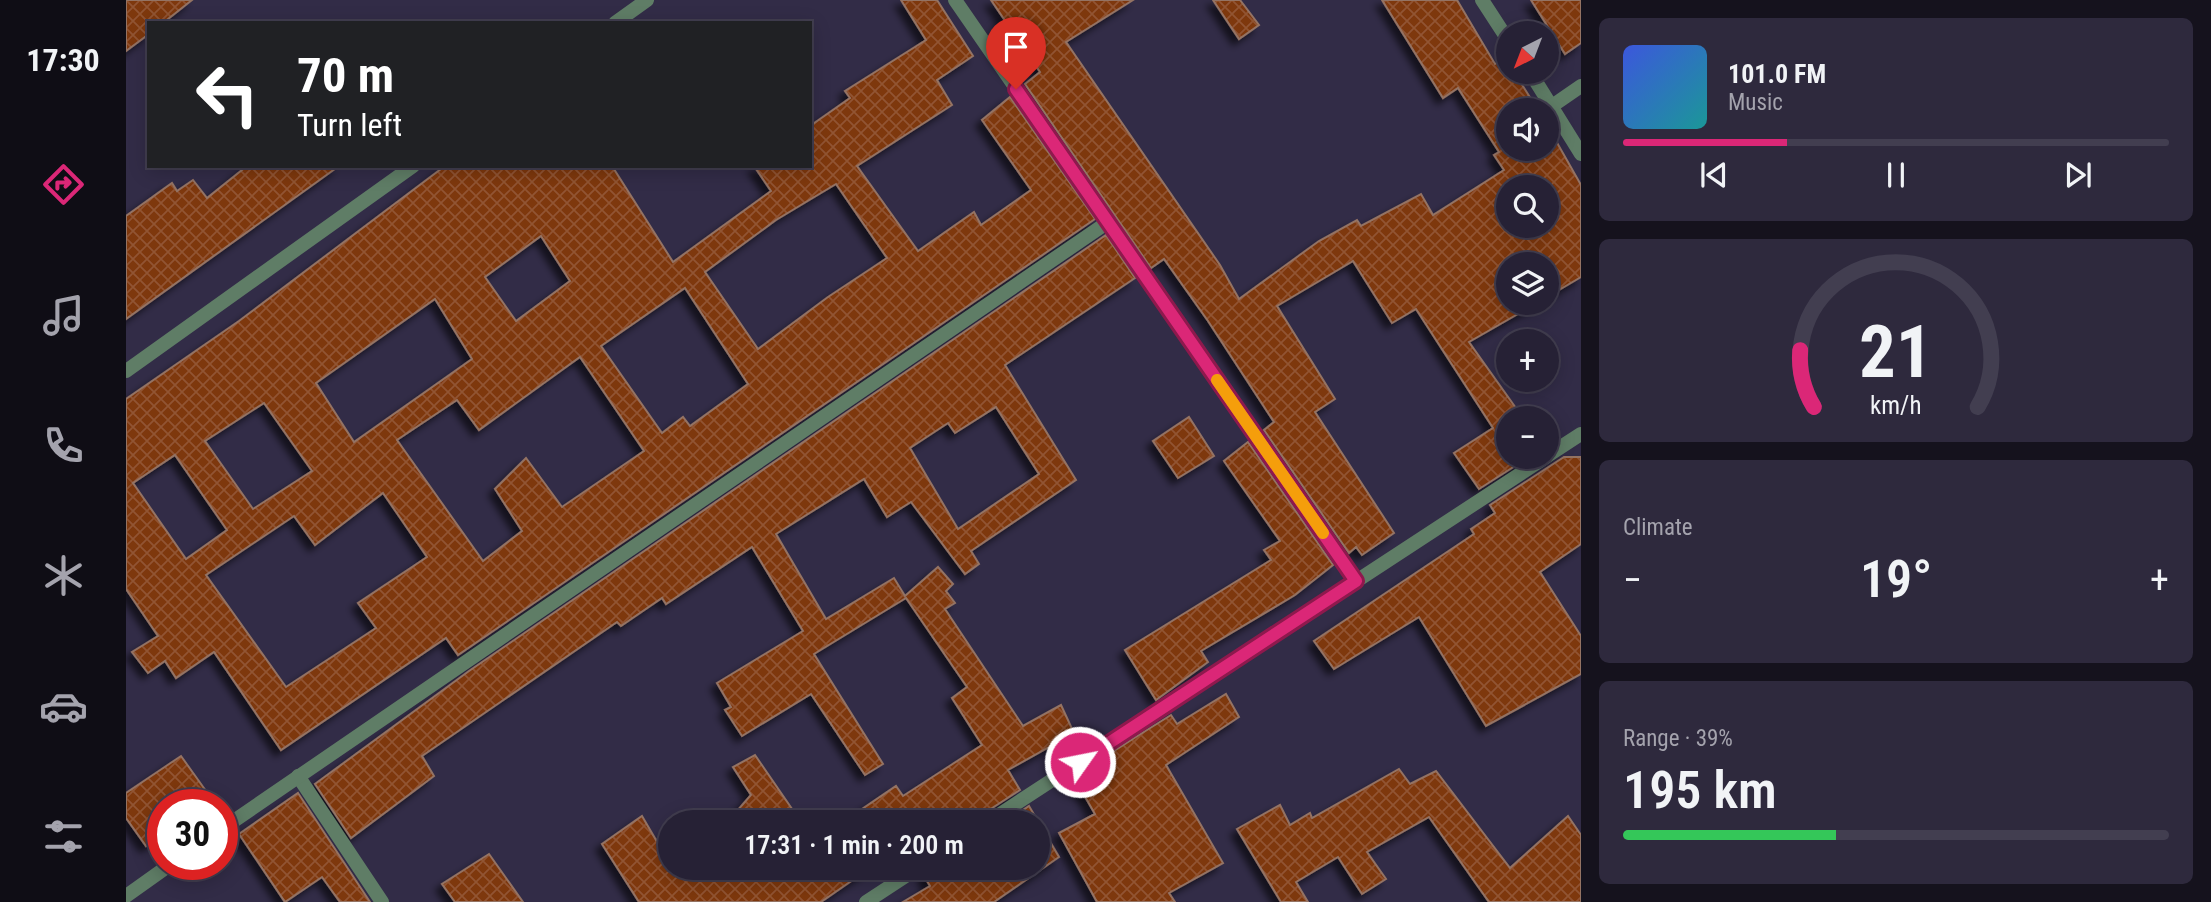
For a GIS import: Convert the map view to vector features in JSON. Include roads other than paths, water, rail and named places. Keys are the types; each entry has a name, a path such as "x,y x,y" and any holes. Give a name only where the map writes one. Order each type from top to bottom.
{"street":[{"path":"618,21 647,0"},
{"path":"955,0 1356,581"},
{"path":"1482,0 1496,22"},
{"path":"1559,101 1581,86"},
{"path":"1559,118 1581,154"},
{"path":"126,371 410,168"},
{"path":"238,818 1108,222"},
{"path":"1559,448 1581,434"},
{"path":"1006,810 1527,469"},
{"path":"298,775 382,902"},
{"path":"126,896 148,880"},
{"path":"866,902 900,880"}]}
